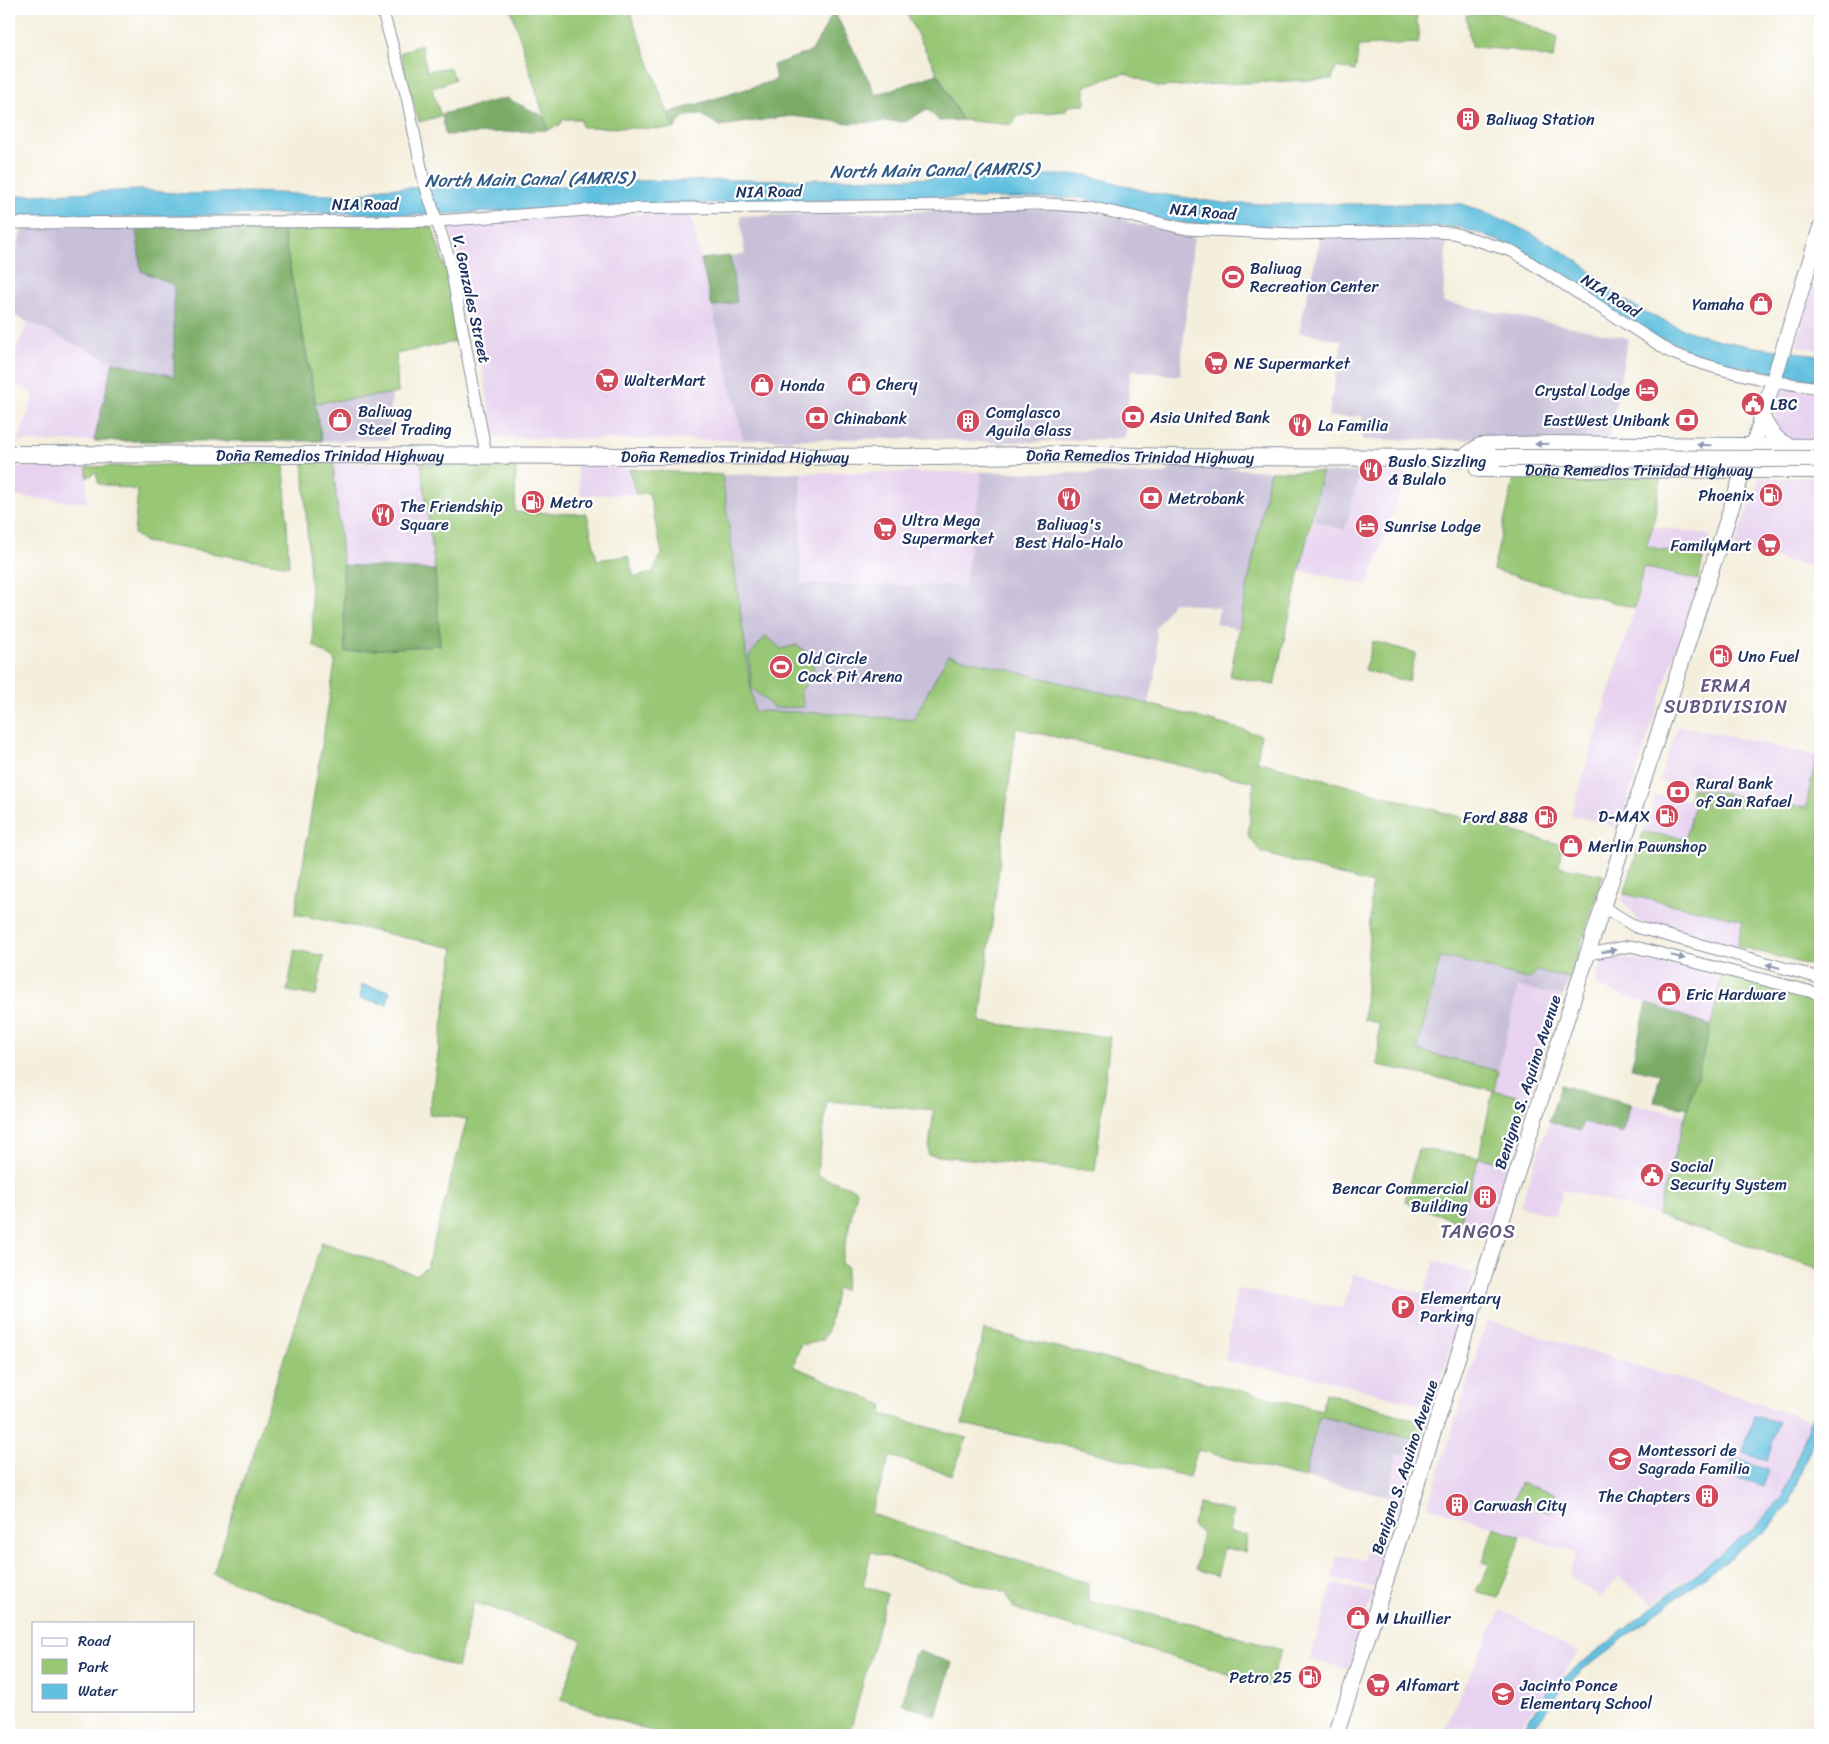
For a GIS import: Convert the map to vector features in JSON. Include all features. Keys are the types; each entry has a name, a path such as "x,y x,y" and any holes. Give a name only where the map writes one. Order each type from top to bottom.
{"highway":[{"path":"1761,416 1778,442 1790,447"},
{"name":"Doña Remedios Trinidad Highway","path":"9,454 938,456 1065,454 1176,457 1463,458 1480,446 1560,444 1820,447"},
{"name":"Doña Remedios Trinidad Highway","path":"1463,458 1474,468 1744,468 1820,470"},
{"path":"1463,458 1820,459"}],"main road":[{"path":"1753,447 1820,229"},
{"name":"Benigno S. Aquino Avenue","path":"1336,1735 1744,468"}],"street":[{"name":"V. Gonzales Street","path":"382,9 407,98 424,182 451,268 486,454"},
{"name":"NIA Road","path":"9,223 436,218 602,209 1049,204 1090,208 1187,230 1310,234 1412,231 1453,233 1491,243 1518,254 1607,313 1672,353 1697,363 1820,388"},
{"path":"1603,906 1636,927 1820,978"},
{"path":"1631,946 1636,927"},
{"path":"1588,954 1631,946 1820,994"}],"shaded area":[{"path":"1066,209 1108,215 1138,225 1194,234 1180,376 1131,370 1125,438 1031,442 975,442 930,438 743,440 712,307 737,302 730,256 745,254 740,216"},
{"name":"WalterMart","path":"690,212 743,440 546,439 494,436 475,324 461,261 447,223"},
{"path":"24,225 136,227 141,271 174,285 174,376 113,362 9,313 9,270"},
{"path":"1408,235 1447,238 1443,302 1628,338 1609,439 1362,440 1362,416 1328,417 1342,341 1299,332 1320,239"},
{"path":"1820,261 1820,350 1796,346"},
{"path":"28,322 113,362 94,441 18,442 34,395 9,381 9,367"},
{"path":"1782,387 1820,393 1820,440 1778,440 1775,434 1774,422"},
{"path":"392,394 388,440 322,441 316,403"},
{"name":"The Friendship Square","path":"333,463 421,464 435,570 343,565"},
{"path":"576,464 629,469 636,494 581,495"},
{"path":"1176,465 1270,471 1239,629 1216,624 1220,608 1173,602 1156,628 1158,660 1149,704 1021,675 913,720 831,713 754,711 722,475 801,473 801,584 964,586 982,476 978,472 1165,474"},
{"path":"9,467 87,467 87,503 9,496"},
{"path":"978,472 982,476 964,586 801,584 801,473"},
{"path":"1322,472 1360,472 1345,530 1313,521"},
{"name":"Sunrise Lodge","path":"1360,472 1407,473 1368,585 1299,570 1313,521 1345,530"},
{"path":"1820,477 1820,569 1734,548 1759,479"},
{"path":"1653,526 1710,535 1703,559 1646,546"},
{"path":"1643,567 1698,580 1619,827 1571,815 1635,608"},
{"path":"1678,725 1816,756 1806,808 1659,781"},
{"path":"1655,795 1695,801 1686,838 1643,832"},
{"path":"1624,894 1743,920 1737,946 1639,922 1632,910 1622,902"},
{"name":"Eric Hardware","path":"1604,955 1722,974 1711,1026 1594,985"},
{"path":"1440,958 1473,962 1500,973 1538,971 1570,978 1563,996 1518,987 1498,1071 1417,1050"},
{"path":"1518,987 1563,996 1528,1099 1493,1090"},
{"path":"1631,1104 1686,1115 1657,1215 1563,1189 1556,1216 1520,1207 1549,1121 1580,1131 1583,1122 1622,1133"},
{"path":"1479,1157 1507,1165 1485,1235 1460,1223"},
{"path":"1435,1261 1474,1274 1432,1408 1319,1378 1225,1361 1237,1289 1343,1308 1353,1274 1424,1294"},
{"name":"Montessori de Sagrada Familia","path":"1487,1320 1747,1399 1811,1422 1782,1497 1756,1525 1653,1604 1618,1576 1602,1599 1569,1576 1576,1553 1428,1506"},
{"path":"1319,1415 1421,1441 1416,1456 1397,1453 1389,1496 1304,1478"},
{"path":"1397,1453 1416,1456 1399,1514 1384,1511"},
{"path":"1368,1539 1390,1544 1375,1588 1332,1578 1337,1555 1364,1560"},
{"path":"1333,1584 1373,1592 1349,1669 1310,1660"},
{"name":"Jacinto Ponce Elementary School","path":"1501,1609 1579,1653 1513,1735 1441,1735"}],"green space":[{"path":"511,9 629,9 674,129 582,127 580,119 563,119 561,124 548,130"},
{"path":"904,9 1416,9 1419,43 1359,46 1355,71 1336,67 1332,79 1159,87 1124,73 1085,86 1085,105 1067,106 1066,111 1018,116 1012,125 962,120"},
{"path":"834,11 876,95 937,74 962,120 939,121 927,109 907,121 850,123 791,116 720,126 700,114 683,117 674,129 668,113 776,80 773,65 812,51"},
{"path":"1495,12 1558,37 1553,59 1514,50 1471,47 1466,15"},
{"path":"421,44 427,71 449,67 455,79 432,89 441,116 419,122 400,53"},
{"path":"506,98 545,117 548,130 445,135 442,114"},
{"path":"282,226 432,226 454,296 463,340 396,354 398,393 316,403"},
{"path":"282,226 322,441 94,441 113,362 174,376 174,285 141,271 136,227"},
{"path":"730,256 737,302 712,307 701,259"},
{"path":"284,462 289,566 145,542 134,534 138,490 99,484 96,472 87,478 87,467"},
{"path":"303,462 333,463 343,565 345,651 440,645 435,570 421,464 516,464 515,512 587,514 597,560 628,556 634,577 652,573 662,554 649,493 636,494 629,469 722,475 754,711 831,713 913,720 948,655 1149,704 1261,735 1257,761 1562,845 1559,866 1603,875 1570,978 1538,971 1528,979 1463,961 1440,958 1417,1050 1498,1071 1494,1090 1528,1099 1507,1165 1479,1157 1493,1090 1378,1065 1379,1023 1364,1020 1372,884 1262,853 1248,836 1254,782 1016,728 980,1022 1110,1037 1095,1171 928,1155 934,1110 827,1101 817,1175 857,1190 841,1264 848,1267 844,1290 837,1289 828,1330 823,1339 806,1345 801,1343 793,1366 883,1405 882,1414 967,1438 952,1475 890,1456 871,1514 1088,1583 1088,1601 1182,1621 1282,1650 1268,1686 1014,1609 1006,1593 871,1552 863,1585 887,1594 849,1735 662,1735 561,1700 582,1640 474,1602 457,1668 213,1574 322,1242 416,1275 427,1267 467,1119 429,1114 454,948 295,914 335,663 333,658 314,646"},
{"path":"1270,471 1322,472 1274,685 1230,676"},
{"path":"1515,474 1661,477 1653,526 1646,546 1703,559 1698,580 1643,567 1635,608 1493,570"},
{"path":"343,565 435,570 440,645 345,652"},
{"name":"Old Circle Cock Pit Arena","path":"766,636 781,649 797,645 812,657 814,676 800,691 804,707 774,708 752,688 749,656"},
{"path":"1373,641 1416,653 1408,682 1365,670"},
{"path":"1816,756 1820,757 1820,968 1737,946 1743,920 1624,894 1643,832 1686,838 1695,802 1690,800 1691,788 1806,808"},
{"path":"295,950 324,956 316,996 287,991"},
{"path":"1722,974 1820,1001 1820,1269 1657,1215 1711,1026"},
{"path":"1647,1003 1711,1026 1688,1108 1654,1102 1660,1074 1631,1068"},
{"path":"1561,1085 1631,1104 1622,1133 1583,1122 1580,1131 1549,1121"},
{"path":"1418,1149 1479,1157 1460,1223 1405,1201"},
{"path":"984,1330 1322,1410 1325,1393 1426,1423 1421,1441 1319,1416 1304,1478 1198,1450 1189,1477 1077,1448 962,1424"},
{"path":"1520,1483 1556,1494 1550,1511 1514,1500"},
{"path":"1200,1504 1233,1512 1229,1532 1247,1535 1245,1552 1224,1548 1217,1576 1196,1569 1202,1533 1192,1526"},
{"path":"1494,1527 1521,1536 1498,1598 1476,1591 1490,1565 1483,1562"},
{"path":"918,1651 952,1663 936,1716 902,1704 914,1655"}],"water":[{"name":"North Main Canal (AMRIS)","path":"1086,175 1152,193 1230,204 1462,204 1511,224 1543,240 1587,268 1628,302 1674,326 1697,334 1744,345 1820,355 1820,382 1686,355 1606,309 1510,246 1458,227 1363,226 1323,228 1201,225 1164,221 1082,198 904,198 705,203 413,215 335,213 9,219 9,196 139,190 187,194 249,192 355,196 383,188 546,187 637,181 957,178"},
{"path":"362,985 390,991 387,1004 360,999"},
{"path":"1820,1398 1820,1423 1789,1503 1769,1528 1582,1670 1553,1701 1529,1735 1519,1735 1552,1686 1756,1526 1782,1497"},
{"path":"1754,1416 1778,1422 1767,1461 1743,1452"},
{"path":"1733,1458 1768,1469 1764,1486 1729,1475"}],"place":[{"name":"Baliuag Station","path":"1468,119"},
{"name":"Baliuag Recreation Center","path":"1233,277"},
{"name":"Yamaha","path":"1761,304"},
{"name":"NE Supermarket","path":"1216,363"},
{"name":"WalterMart","path":"607,380"},
{"name":"Chery","path":"859,384"},
{"name":"Honda","path":"762,385"},
{"name":"Crystal Lodge","path":"1647,390"},
{"name":"LBC","path":"1753,404"},
{"name":"Asia United Bank","path":"1133,417"},
{"name":"Chinabank","path":"817,418"},
{"name":"Baliwag Steel Trading","path":"340,420"},
{"name":"EastWest Unibank","path":"1687,420"},
{"name":"Comglasco Aguila Glass","path":"968,421"},
{"name":"La Familia","path":"1300,425"},
{"name":"Buslo Sizzling & Bulalo","path":"1371,470"},
{"name":"Phoenix","path":"1771,495"},
{"name":"Metrobank","path":"1151,498"},
{"name":"Baliuag's Best Halo-Halo","path":"1069,499"},
{"name":"Metro","path":"533,502"},
{"name":"The Friendship Square","path":"383,515"},
{"name":"Sunrise Lodge","path":"1367,526"},
{"name":"Ultra Mega Supermarket","path":"885,529"},
{"name":"FamilyMart","path":"1769,545"},
{"name":"Uno Fuel","path":"1721,656"},
{"name":"Old Circle Cock Pit Arena","path":"781,667"},
{"name":"Rural Bank of San Rafael","path":"1678,792"},
{"name":"D-MAX","path":"1667,816"},
{"name":"Ford 888","path":"1546,817"},
{"name":"Merlin Pawnshop","path":"1571,846"},
{"name":"Eric Hardware","path":"1669,994"},
{"name":"Social Security System","path":"1652,1175"},
{"name":"Bencar Commercial Building","path":"1485,1197"},
{"name":"Elementary Parking","path":"1403,1307"},
{"name":"Montessori de Sagrada Familia","path":"1620,1459"},
{"name":"The Chapters","path":"1707,1496"},
{"name":"Carwash City","path":"1457,1505"},
{"name":"M Lhuillier","path":"1358,1618"},
{"name":"Petro 25","path":"1310,1677"},
{"name":"Alfamart","path":"1378,1685"},
{"name":"Jacinto Ponce Elementary School","path":"1503,1694"}],"district":[{"name":"ERMA SUBDIVISION","path":"1726,696"},
{"name":"TANGOS","path":"1478,1231"}]}
